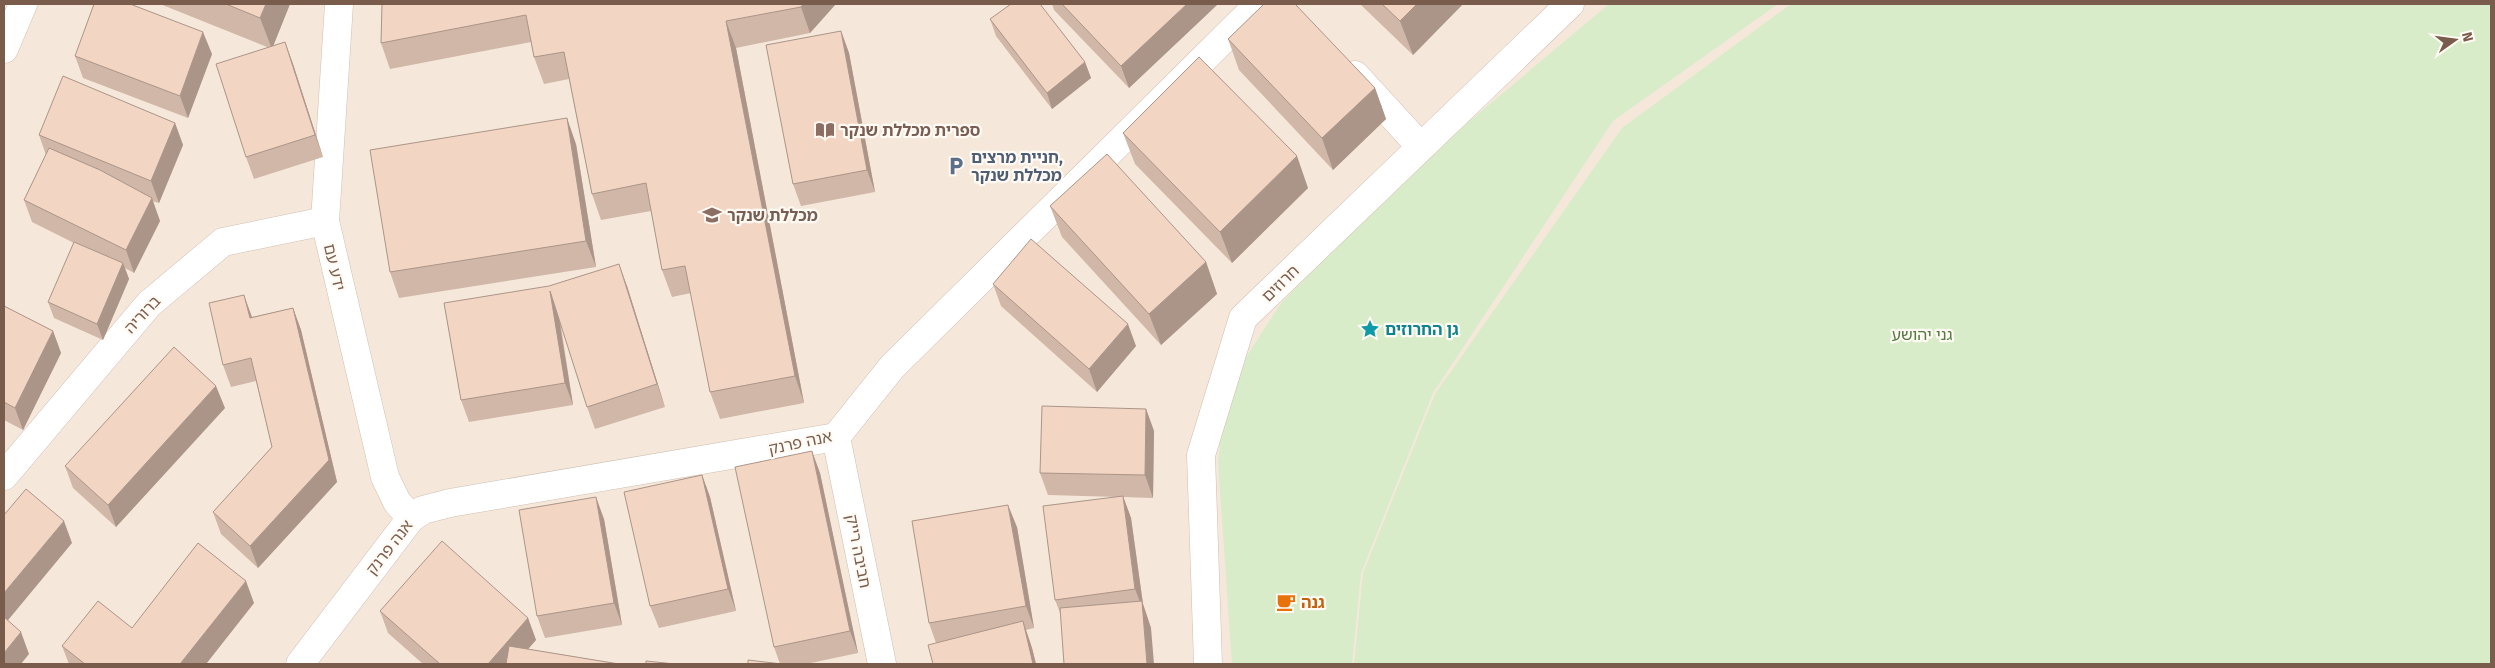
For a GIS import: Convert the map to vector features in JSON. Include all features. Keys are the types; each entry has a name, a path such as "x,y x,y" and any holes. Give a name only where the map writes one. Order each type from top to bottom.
{"street":[{"path":"4,49 23,4"},
{"name":"ידע עם","path":"339,4 325,222 385,477 397,502 411,518"},
{"name":"אנה פרנק","path":"300,664 411,518 423,510 450,503 836,437 892,367 1259,4"},
{"name":"חרוזים","path":"1208,664 1201,455 1243,318 1570,4"},
{"path":"1336,54 1421,147"},
{"name":"ברוריה","path":"4,476 148,304 223,242 325,222"},
{"name":"חביבה רייק","path":"836,437 882,664"}],"shaded area":[{"path":"4,4 2491,4 2491,664 4,664"}],"green space":[{"name":"גן החרוזים","path":"1609,4 1778,4 1613,121 1433,393 1361,573 1352,664 1232,664 1218,462 1222,427 1235,381 1248,354 1281,303 1429,155"},
{"name":"גני יהושע","path":"1791,4 2491,4 2491,664 1354,664 1363,573 1435,394 1622,128"}],"building":[{"path":"94,4 130,4 203,32 180,96 75,56"},
{"path":"226,4 266,4 260,18"},
{"name":"מכללת שנקר","path":"382,4 803,4 801,7 726,21 795,376 710,392 685,266 662,270 646,183 592,194 564,52 534,57 526,15 381,43"},
{"path":"1011,4 1040,4 1085,62 1047,93 990,19"},
{"path":"1062,4 1187,4 1121,66"},
{"path":"1264,4 1295,4 1375,88 1322,138 1228,39"},
{"path":"1382,4 1417,4 1400,21"},
{"name":"ספרית מכללת שנקר","path":"841,31 867,170 793,184 766,45"},
{"path":"285,42 315,135 246,157 216,64"},
{"path":"1199,57 1297,156 1220,232 1123,133"},
{"path":"63,76 175,123 151,181 39,135"},
{"path":"567,118 586,241 390,272 370,150"},
{"path":"49,148 100,170 152,198 126,250 24,200"},
{"path":"1107,154 1206,262 1149,314 1050,206"},
{"path":"1031,239 1128,324 1089,369 993,284"},
{"path":"74,242 123,263 97,324 48,302"},
{"path":"619,264 657,384 587,407 550,291 565,383 461,400 444,303 549,286"},
{"path":"244,295 250,318 293,308 329,460 250,546 213,512 272,447 251,358 223,365 209,303"},
{"path":"4,306 53,331 15,408 4,402"},
{"path":"174,347 216,386 108,505 65,466"},
{"path":"1042,406 1146,409 1145,475 1040,473"},
{"path":"812,451 850,631 774,647 735,467"},
{"path":"702,475 728,589 650,606 624,492"},
{"path":"26,489 64,521 4,593 4,515"},
{"path":"1123,496 1135,589 1055,600 1043,506"},
{"path":"596,497 614,603 537,616 519,510"},
{"path":"1008,505 1026,606 929,623 912,521"},
{"path":"442,541 528,618 488,664 440,664 380,611"},
{"path":"198,543 246,581 180,664 85,664 62,646 98,601 132,628"},
{"path":"1142,601 1147,664 1064,664 1060,608"},
{"path":"4,617 21,632 4,653"},
{"path":"1023,621 1033,664 933,664 928,645"},
{"path":"509,646 619,664 506,664"},
{"path":"748,660 782,664 748,664"},
{"path":"646,661 675,664 646,664"}],"place":[{"name":"ספרית מכללת שנקר","path":"825,130"},
{"name":"חניית מרצים, מכללת שנקר","path":"956,166"},
{"name":"מכללת שנקר","path":"712,215"},
{"name":"גן החרוזים","path":"1370,329"},
{"name":"גנה","path":"1286,602"}]}
